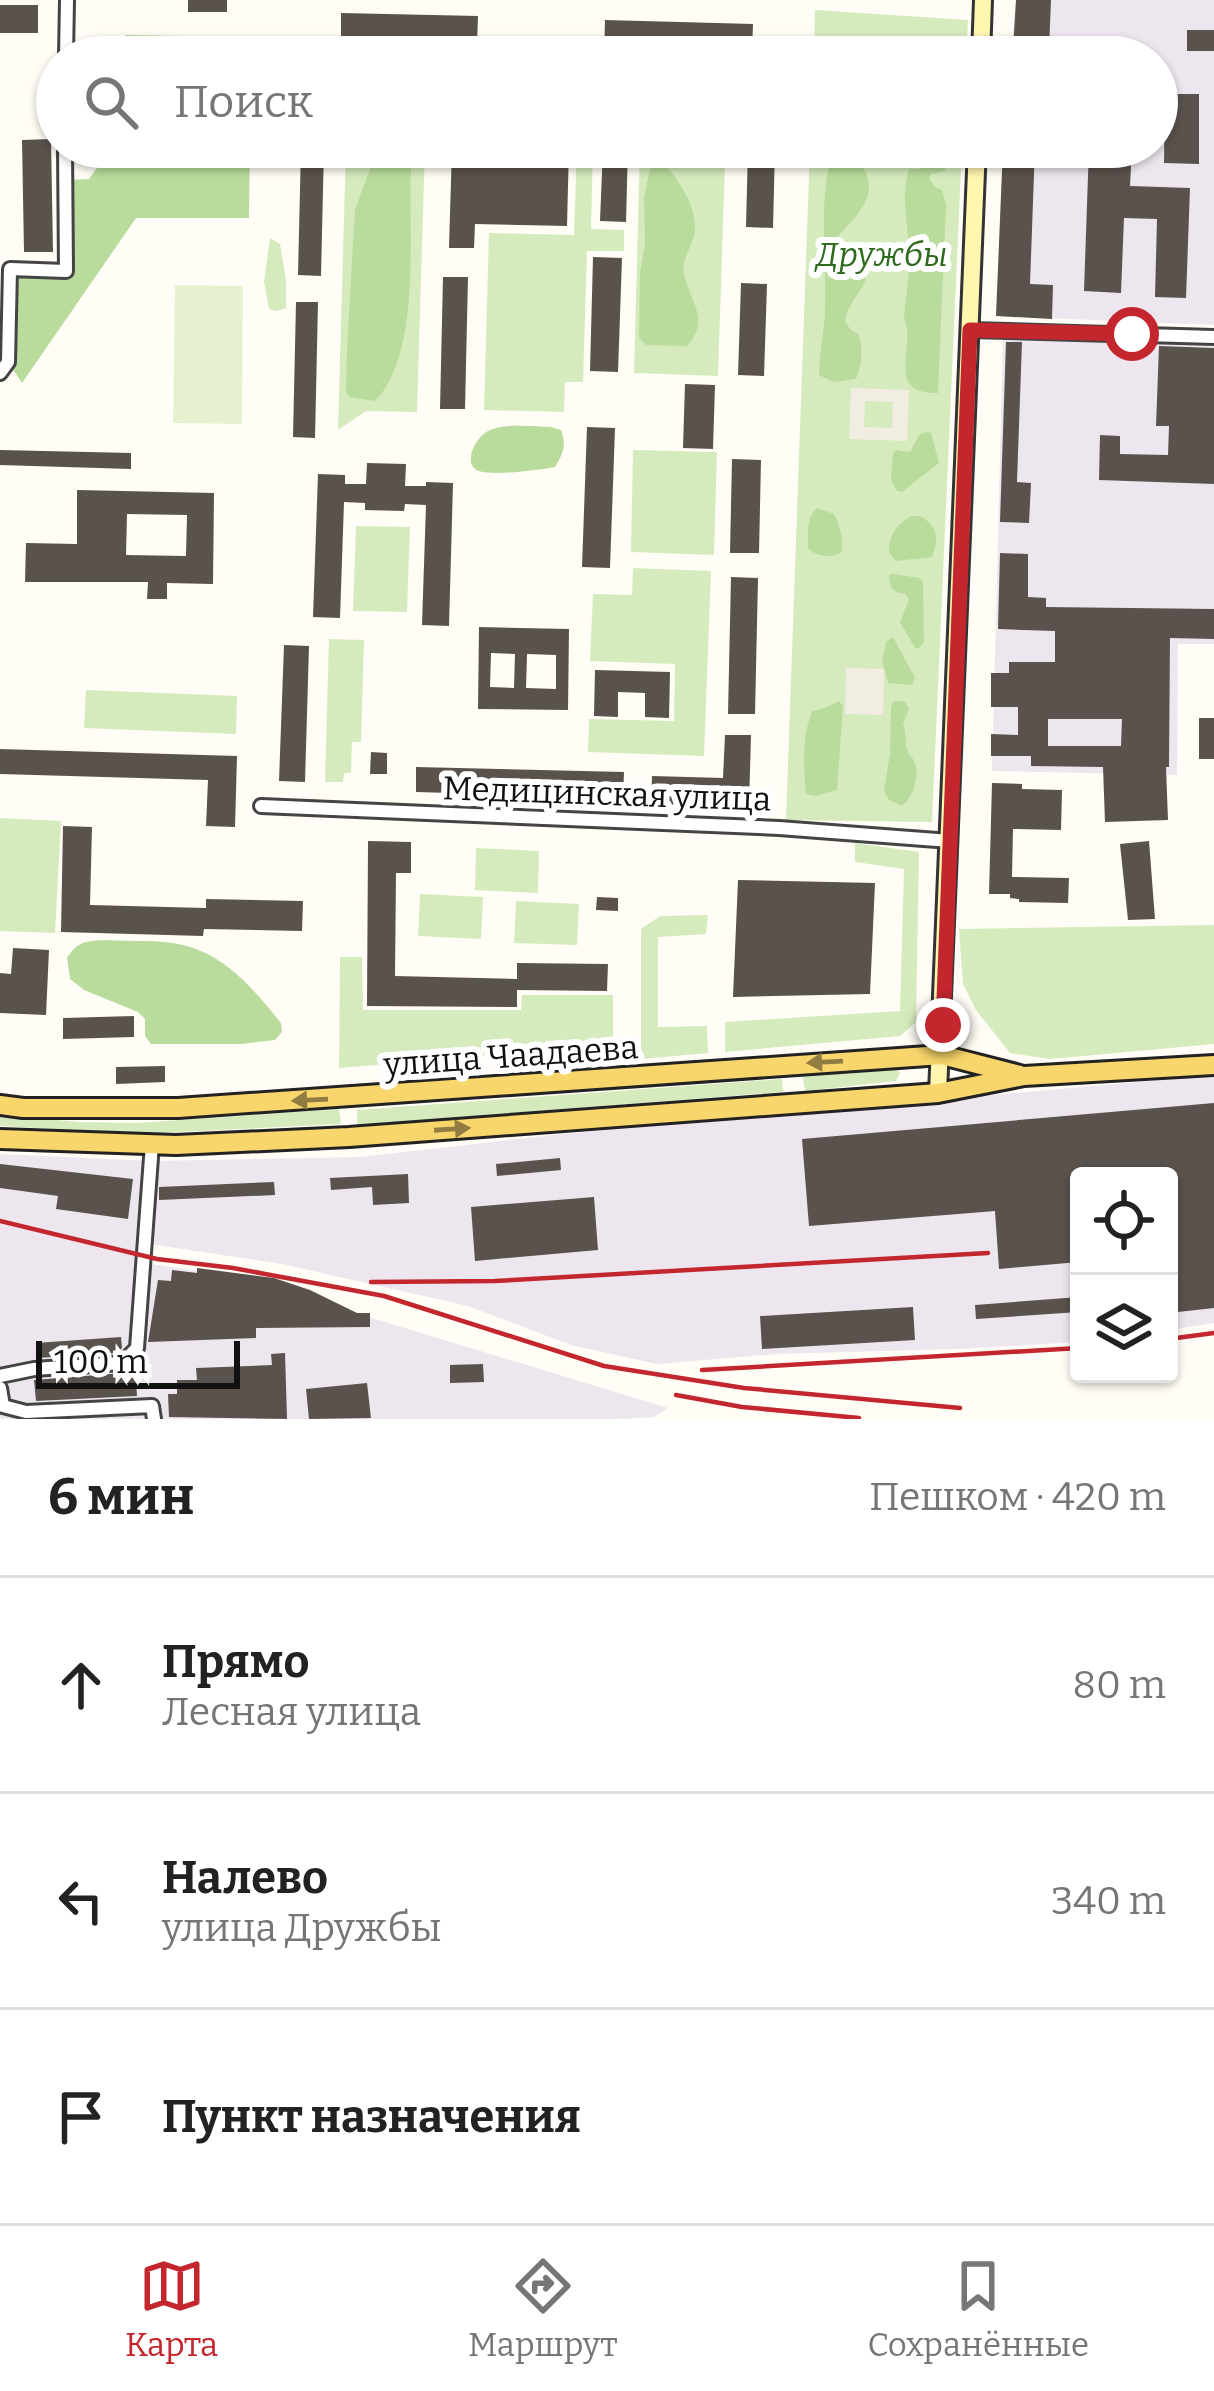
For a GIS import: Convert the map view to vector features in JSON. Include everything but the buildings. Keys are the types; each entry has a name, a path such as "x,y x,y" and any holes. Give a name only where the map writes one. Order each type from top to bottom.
{"main road":[{"path":"982,36 983,0"},
{"path":"938,1093 976,168"},
{"name":"улица Чаадаева","path":"0,1105 178,1108 942,1055 1024,1076"},
{"name":"улица Чаадаева","path":"0,1139 152,1144 349,1137 938,1093 1024,1076 1214,1065"}],"street":[{"path":"66,36 67,0"},
{"path":"0,373 8,362 10,269 66,271 65,168"},
{"path":"970,330 1214,337"},
{"name":"Медицинская улица","path":"260,806 779,828 950,842"},
{"path":"0,1376 122,1363 137,1348 152,1144"},
{"path":"0,1388 3,1406 26,1412 152,1406 154,1419"}],"shaded area":[{"path":"1016,0 1214,0 1214,325 996,316 1002,168 1178,168 1178,36 1013,36"},
{"path":"1003,338 1214,343 1214,644 1178,644 1177,775 992,771"},
{"path":"851,388 909,390 907,441 849,439","holes":["865,401 893,402 892,428 864,427"]},
{"path":"846,668 884,669 883,715 845,714"},
{"path":"1214,1075 1214,1323 1178,1329 1178,1167 1070,1167 1070,1343 777,1354 657,1364 571,1345 468,1306 282,1264 149,1244 144,1263 281,1283 362,1315 668,1408 654,1417 618,1419 0,1419 0,1154 153,1161 359,1157"}],"green space":[{"path":"815,10 968,20 967,36 814,36"},
{"path":"97,168 250,168 249,218 136,218 22,383 8,362 10,269 65,271 66,180 89,179"},
{"path":"345,168 424,168 417,412 366,411 338,430"},
{"path":"370,168 410,168 406,322 390,380 375,401 349,397 346,391 355,210"},
{"path":"576,168 592,168 591,229 624,230 624,251 587,251 583,382 565,382 564,412 484,410 489,233 574,235"},
{"path":"639,168 725,168 718,376 634,373"},
{"path":"650,168 666,168 692,210 694,234 684,268 698,327 687,346 646,345 639,338 644,199"},
{"name":"Дружбы","path":"809,168 961,168 932,822 786,820"},
{"path":"829,168 862,168 867,198 839,235 844,246 862,254 866,265 865,282 845,321 859,335 861,362 856,379 833,382 819,375 825,309 824,208"},
{"path":"945,168 929,178 942,190 946,205 938,393 911,385 905,367 907,179 909,169"},
{"path":"270,238 280,244 286,280 286,308 277,311 269,309 264,282"},
{"path":"175,285 243,286 242,424 173,423"},
{"path":"492,430 561,430 564,440 555,467 495,473 472,466 474,447"},
{"path":"927,432 939,463 902,492 896,490 891,479 893,453 910,452 919,435"},
{"path":"633,450 717,452 714,555 631,552"},
{"path":"817,508 834,514 841,553 824,556 808,549 809,521"},
{"path":"911,516 920,516 934,529 932,557 896,561 889,553 890,541"},
{"path":"356,526 410,527 407,612 353,611"},
{"path":"633,568 711,571 704,756 588,752 589,719 674,721 675,664 590,661 593,594 632,595"},
{"path":"892,574 923,582 924,642 919,648 900,622 909,600 891,587"},
{"path":"893,637 915,678 912,685 888,683 882,661 886,642"},
{"path":"329,639 364,640 361,742 352,742 351,773 344,773 343,782 325,782"},
{"path":"86,690 237,696 236,734 84,728"},
{"path":"839,701 843,706 837,790 806,794 804,752 812,711"},
{"path":"905,701 909,709 903,723 916,773 913,791 902,806 889,800 884,791 891,707 893,702"},
{"path":"0,818 61,821 55,933 0,931"},
{"path":"855,843 919,852 916,1022 900,1036 725,1052 725,1022 900,1011 904,869 855,862"},
{"path":"476,848 539,851 538,893 475,890"},
{"path":"420,894 483,897 481,939 418,936"},
{"path":"516,901 579,904 577,945 514,943"},
{"path":"708,915 706,934 658,937 658,1027 707,1026 708,1053 641,1059 641,929 660,916"},
{"path":"1214,925 1214,1044 1050,1059 1010,1053 976,1010 963,984 959,929"},
{"path":"83,943 174,943 213,957 250,987 281,1023 282,1032 275,1040 242,1044 151,1044 145,1036 145,1019 138,1012 84,990 70,979 67,958 71,952"},
{"path":"340,957 362,957 363,1010 521,1010 522,995 613,995 613,1045 339,1068"},
{"path":"895,1067 900,1073 896,1081 805,1091 802,1073"},
{"path":"782,1079 783,1092 357,1125 357,1110"},
{"path":"339,1109 341,1124 138,1134 0,1126 0,1115 138,1123"}],"railway":[{"path":"0,1221 157,1259 384,1296 604,1366 744,1388 960,1408"},
{"path":"371,1282 495,1281 988,1253"},
{"path":"1178,1338 1214,1333"},
{"path":"702,1370 1070,1349"},
{"path":"676,1395 742,1407 859,1418"}],"route":[{"path":"943,1025 970,330 1132,334"}]}
